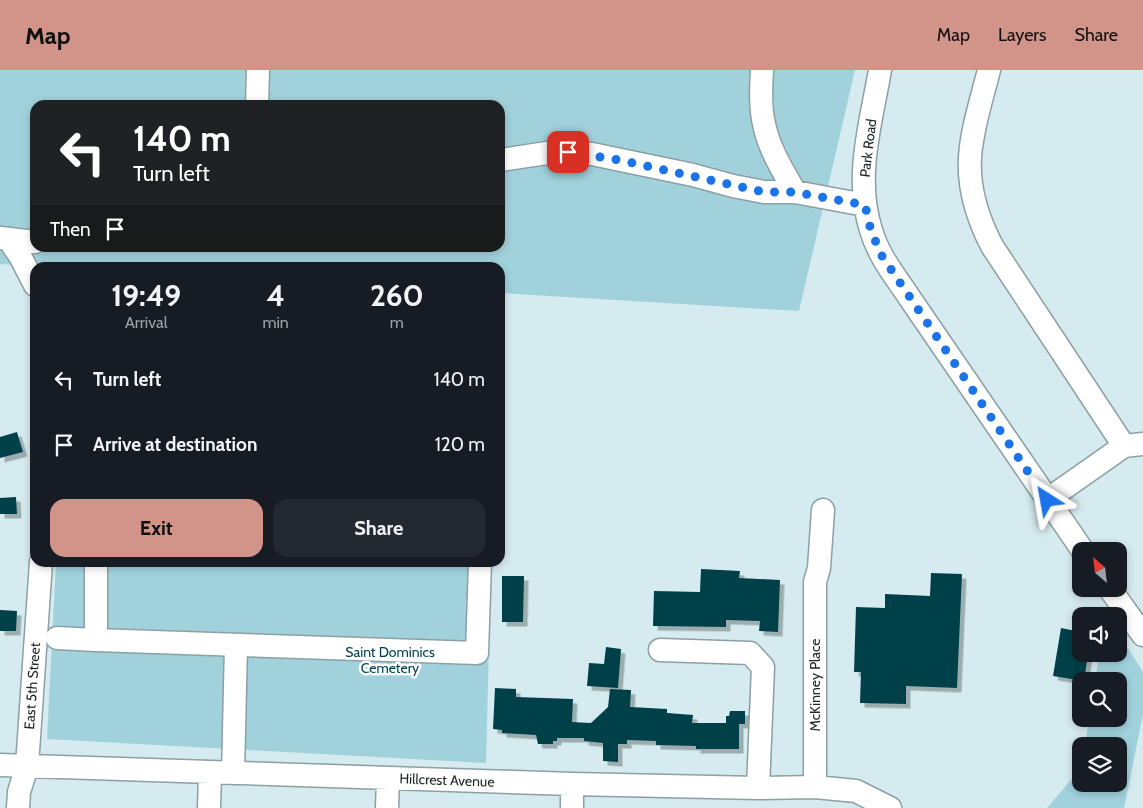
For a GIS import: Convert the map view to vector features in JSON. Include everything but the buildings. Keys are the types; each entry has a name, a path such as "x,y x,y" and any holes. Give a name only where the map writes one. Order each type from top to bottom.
{"street":[{"path":"257,100 258,70"},
{"path":"762,70 761,95 764,125 776,160 794,192"},
{"name":"Park Road","path":"880,70 864,162 865,205 871,231 882,256 1077,542"},
{"path":"989,70 970,157 970,178 982,226 992,246 1134,445 1047,500"},
{"path":"505,159 568,152 619,160 764,192 794,192 865,205"},
{"path":"4,239 30,242"},
{"path":"4,239 20,256 30,275"},
{"name":"McKinney Place","path":"815,787 815,582 823,510"},
{"name":"East 5th Street","path":"18,808 19,792 27,766 41,567"},
{"path":"96,567 96,640"},
{"path":"57,638 477,653 480,567"},
{"path":"1116,598 1143,636"},
{"path":"233,773 236,645"},
{"path":"660,650 750,653 763,667 758,788"},
{"name":"Hillcrest Avenue","path":"0,765 572,784 758,788 815,787 856,791 890,808"},
{"path":"209,808 210,773"},
{"path":"387,808 388,778"},
{"path":"572,784 572,808"}],"green space":[{"path":"0,70 855,70 799,311 505,293 505,262 30,262 30,266 0,264"},
{"name":"Saint Dominics Cemetery","path":"56,567 491,567 486,763 47,739"},
{"path":"1127,647 1143,672 1143,714 1124,808 1047,808 1072,779 1072,792 1127,792 1127,737 1086,737 1088,727 1127,727 1127,672 1096,672 1098,662 1127,662"}],"route":[{"path":"568,152 592,154 764,192 794,192 865,205 871,231 882,256 1047,500"}]}
